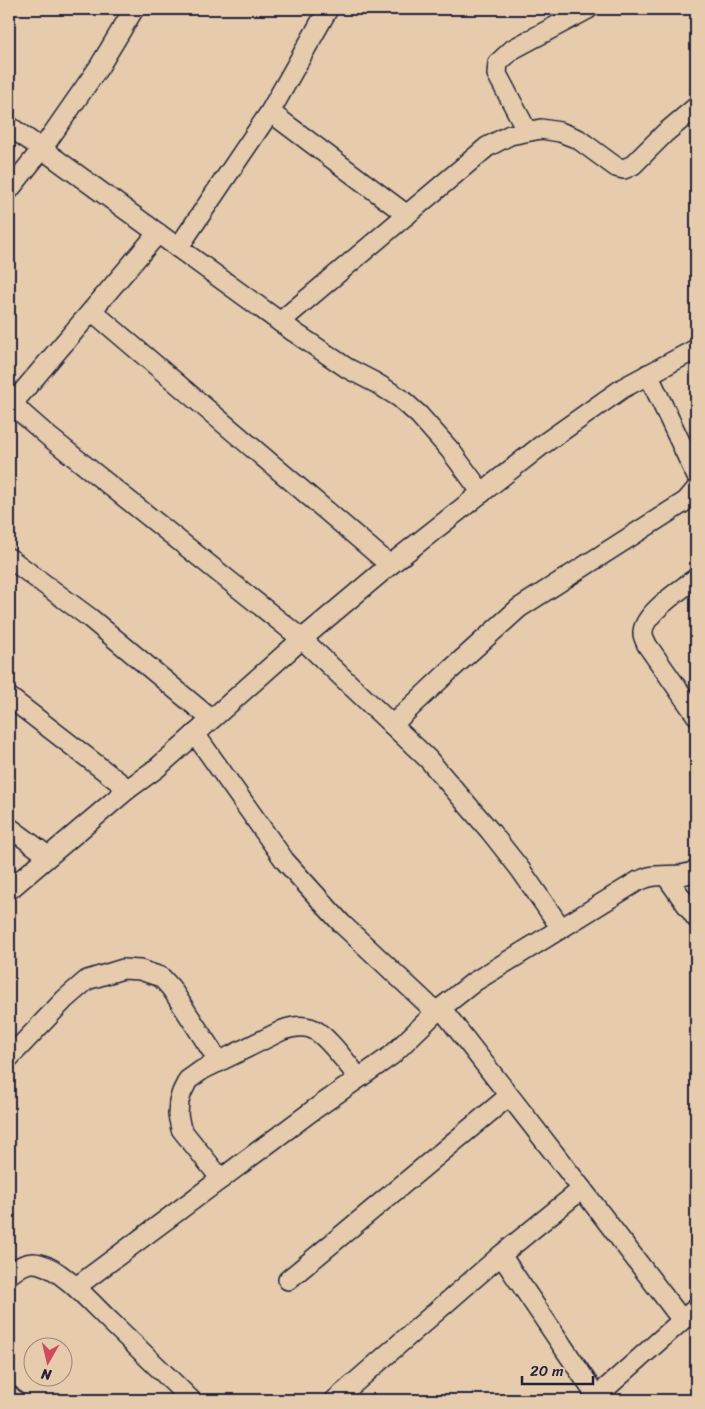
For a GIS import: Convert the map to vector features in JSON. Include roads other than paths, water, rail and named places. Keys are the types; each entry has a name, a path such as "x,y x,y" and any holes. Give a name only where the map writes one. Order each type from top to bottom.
{"street":[{"path":"9,190 42,149 99,68 134,9"},
{"path":"178,248 270,112 328,9"},
{"path":"527,130 497,74 498,62 513,48 588,9"},
{"path":"280,322 487,147 510,134 541,129 560,132 578,139 616,167 624,169 633,165 696,107"},
{"path":"270,112 407,215"},
{"path":"9,126 280,322 347,368 400,398 450,450 482,493"},
{"path":"158,233 92,311 11,401 48,436 302,639 428,759 520,869 561,928"},
{"path":"92,311 390,565"},
{"path":"9,890 128,789 157,768 302,639 390,565 542,445 623,388 696,349"},
{"path":"648,374 696,475"},
{"path":"392,725 447,672 519,608 686,501 696,489"},
{"path":"9,558 90,618 211,719"},
{"path":"696,578 654,612 644,624 643,634 648,645 696,715"},
{"path":"9,697 128,789"},
{"path":"195,734 285,861 342,924 438,1010 582,1188 689,1314 598,1398 501,1255"},
{"path":"9,827 48,856"},
{"path":"76,1287 312,1111 392,1055 438,1010 474,982 638,881 650,876 678,875 696,870"},
{"path":"666,876 696,918"},
{"path":"9,1058 65,999 87,980 123,969 140,970 161,977 171,988 219,1062"},
{"path":"221,1179 181,1129 178,1115 179,1101 188,1080 202,1070 283,1030 296,1026 312,1028 325,1037 359,1078"},
{"path":"288,1280 509,1096"},
{"path":"335,1400 501,1255 582,1188"},
{"path":"9,1275 28,1263 39,1263 54,1270 76,1287 191,1400"},
{"path":"9,1395 14,1400"}]}
